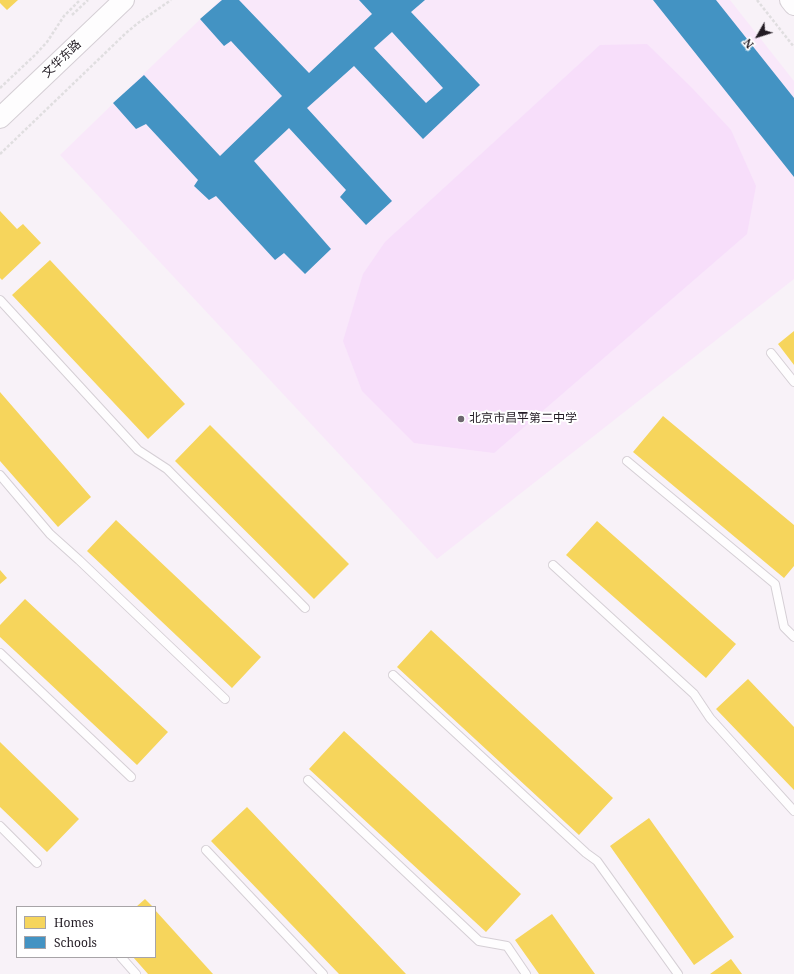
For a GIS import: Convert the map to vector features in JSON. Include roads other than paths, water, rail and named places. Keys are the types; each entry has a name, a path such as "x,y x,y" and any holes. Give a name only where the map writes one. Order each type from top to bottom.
{"street":[{"name":"文华东路","path":"0,118 124,0"},
{"path":"790,0 794,5"}],"lane":[{"path":"0,300 138,450 167,469 305,608"},
{"path":"771,353 794,382"},
{"path":"627,461 775,584 784,627 794,637"},
{"path":"0,475 50,534 225,699"},
{"path":"553,565 694,694 710,718 794,811"},
{"path":"0,654 131,777"},
{"path":"393,675 586,853 598,861 678,974"},
{"path":"308,780 479,941 507,946 526,974"},
{"path":"0,826 37,863"},
{"path":"206,850 323,974"},
{"path":"122,958 136,974"}],"place":[{"name":"北京市昌平第二中学","path":"461,419"}]}
